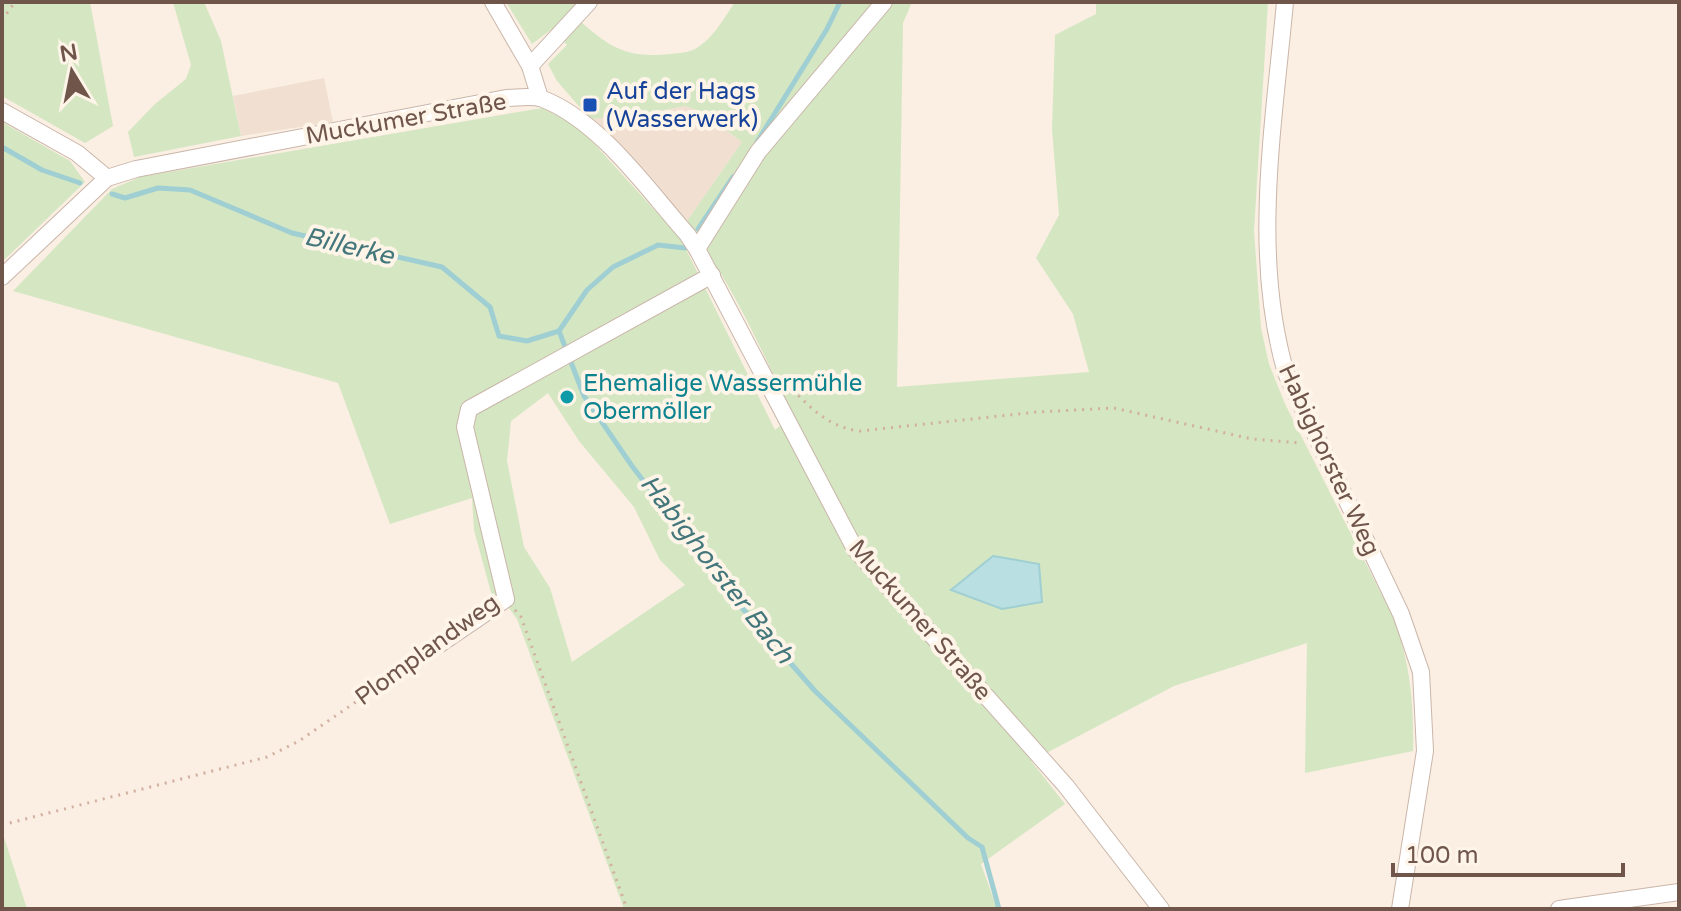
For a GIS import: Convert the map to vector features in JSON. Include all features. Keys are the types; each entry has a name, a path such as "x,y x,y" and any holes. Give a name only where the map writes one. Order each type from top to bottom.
{"street":[{"path":"493,2 530,66 540,98"},
{"path":"530,66 589,2"},
{"path":"697,249 758,152 884,2"},
{"name":"Habighorster Weg","path":"1285,2 1267,232 1269,282 1276,337 1286,373 1401,614 1421,672 1425,751 1400,909"},
{"name":"Muckumer Straße","path":"2,277 107,178 136,169 506,98 540,98 579,118 613,151 697,249 855,549 1066,786 1161,909"},
{"path":"2,111 77,153 107,178"},
{"name":"Plomplandweg","path":"440,644 506,599 465,427 469,409 712,275"},
{"path":"1559,909 1679,892"}],"path":[{"path":"2,20 15,2"},
{"path":"787,384 820,418 843,429 860,431 1037,412 1114,408 1252,439 1318,444"},
{"path":"506,599 521,617 627,909"},
{"name":"Plomplandweg","path":"2,825 267,757 299,741 440,644"}],"shaded area":[{"path":"324,78 333,122 241,136 233,96"},
{"path":"685,106 702,112 742,142 685,224 590,119 631,116"}],"green space":[{"path":"2,2 90,2 113,126 85,143 2,96"},
{"path":"173,2 204,2 221,41 241,136 134,157 128,132 155,104 186,79 191,65"},
{"path":"506,2 580,2 571,13 605,41 626,51 653,55 695,49 713,34 735,2 912,2 903,23 897,387 1089,372 1073,314 1036,258 1059,215 1052,129 1055,35 1096,14 1096,2 1268,2 1254,231 1261,328 1269,364 1285,404 1393,617 1410,682 1413,751 1305,773 1307,643 1174,686 1031,761 1065,804 981,864 997,909 624,909 517,619 503,600 492,596 474,530 472,498 390,524 338,383 13,291 112,189 140,177 542,108 578,126 681,239 775,430 793,415 731,292 685,224 742,142 702,112 685,106 631,116 590,119 557,81 548,64 567,45 552,29 532,44","holes":["548,393 579,441 634,507 660,560 685,585 572,662 550,588 524,547 507,461 511,421"]},
{"path":"2,122 70,161 85,182 2,262"},
{"path":"3,834 27,909 2,909"}],"water":[{"path":"993,556 1039,564 1042,602 1002,609 951,590"}],"waterway":[{"name":"Habighorster Bach","path":"757,142 827,29 840,2"},
{"name":"Billerke","path":"2,147 42,170 80,183"},
{"name":"Habighorster Bach","path":"698,229 733,177"},
{"name":"Billerke","path":"112,194 125,198 158,188 190,190 292,233 442,267 490,307 499,336 527,341 559,331"},
{"name":"Habighorster Bach","path":"685,248 658,245 613,267 587,290 559,331 584,396 632,466 736,601 815,691 968,838 982,847 999,909"}],"place":[{"name":"Auf der Hags (Wasserwerk)","path":"590,105"},
{"name":"Ehemalige Wassermühle Obermöller","path":"567,397"}]}
